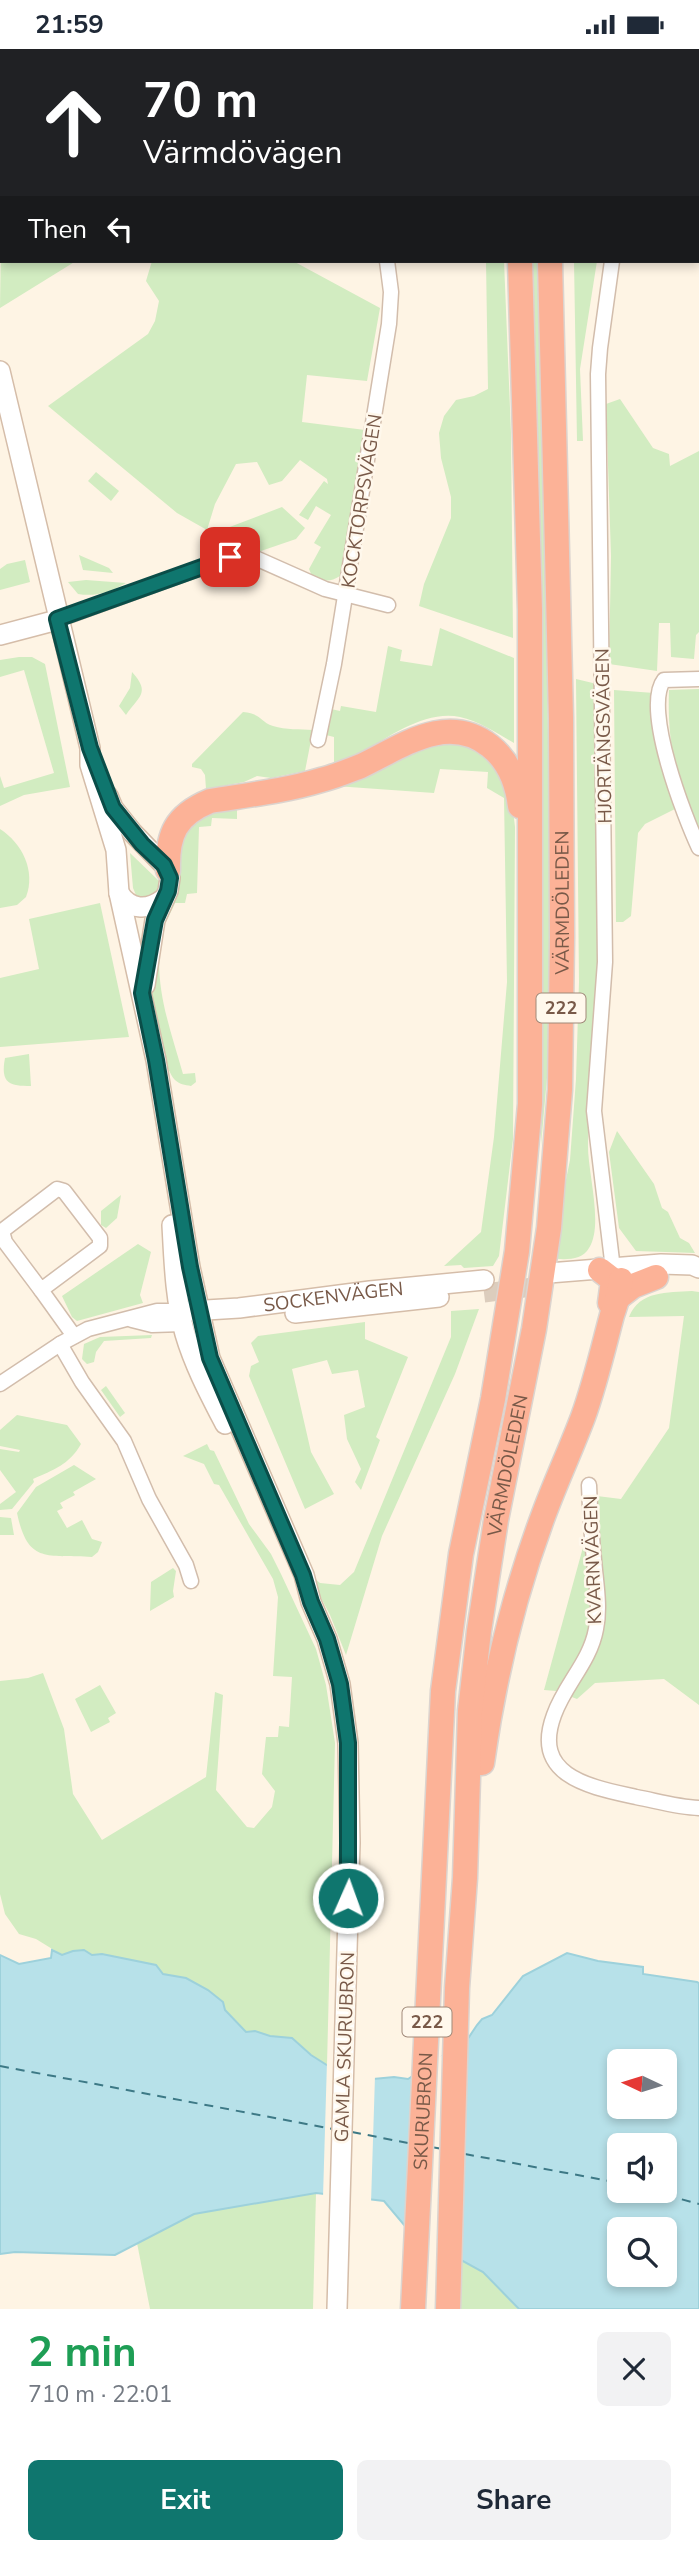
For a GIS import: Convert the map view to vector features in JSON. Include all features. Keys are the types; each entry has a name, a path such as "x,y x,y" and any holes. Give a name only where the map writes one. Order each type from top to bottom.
{"highway":[{"name":"VÄRMDÖLEDEN","path":"440,1747 445,1678 461,1554 493,1399 517,1251 530,1104 532,1005 528,523 520,263"},
{"name":"VÄRMDÖLEDEN","path":"476,1748 470,1711 479,1631 504,1477 534,1329 549,1228 560,1090 561,732 550,263"},
{"path":"168,870 170,838 181,819 198,806 210,801 322,780 359,767 421,735 442,732 474,736 503,758 514,777 518,792 523,979 532,1005"},
{"path":"476,1748 494,1688 511,1611 605,1350 613,1313 615,1277 633,1286 656,1277"},
{"name":"SKURUBRON","path":"413,2305 440,1747"},
{"name":"SKURUBRON","path":"449,2306 457,1988 476,1748"}],"main road":[{"path":"0,371 57,619 90,748 113,808 168,870 170,885 155,920 142,993"},
{"path":"0,635 57,619"},
{"path":"90,748 90,765 116,850 119,893 138,985 142,993"},
{"path":"119,893 127,903 140,908 152,906 163,899"},
{"name":"GAMLA SKURUBRON","path":"142,993 168,1137 174,1268 192,1317 211,1397 303,1575 327,1639 340,1684 348,1743 350,1843 337,2309"},
{"path":"549,1279 615,1277 661,1264 692,1265 699,1268"},
{"path":"656,1277 699,1274"},
{"name":"SOCKENVÄGEN","path":"192,1317 484,1287"}],"street":[{"name":"KOCKTORPSVÄGEN","path":"318,740 345,596 389,324 391,292 387,263"},
{"name":"HJORTÄNGSVÄGEN","path":"612,263 598,375 605,962 594,1111 604,1211 615,1277"},
{"path":"57,619 239,554 253,557 345,596 388,605"},
{"path":"699,679 664,680 659,696 665,753 684,817 699,848"},
{"path":"41,1290 100,1246 100,1238 61,1189 57,1189 2,1231 5,1242 74,1336"},
{"path":"0,1384 60,1344 88,1329 131,1320 152,1325 192,1317"},
{"path":"60,1344 82,1382 124,1441 149,1499 186,1565 191,1581"},
{"name":"KVARNVÄGEN","path":"589,1485 597,1593 596,1629 584,1663 554,1713 550,1727 551,1751 557,1765 582,1783 670,1805 699,1808"}],"green space":[{"path":"1,263 73,263 0,308"},
{"path":"151,263 297,263 380,308 367,381 307,375 302,422 365,430 340,576 333,580 323,580 312,576 309,569 321,547 314,543 331,515 316,506 308,520 299,515 324,481 328,484 327,479 300,460 282,481 269,485 257,462 236,464 215,504 207,530 177,513 48,406 148,334 155,321 159,301 146,281"},
{"path":"486,263 504,263 511,433 513,638 419,606 424,584 451,518 451,497 441,458 439,433 444,416 456,400 488,389"},
{"path":"532,263 537,263 545,533 550,870 549,1055 541,1146 542,814"},
{"path":"574,263 597,263 580,369 583,441 577,441"},
{"path":"620,399 653,448 669,454 670,466 699,451 699,632 696,635 694,659 671,657 670,623 659,623 657,671 609,664 611,556 606,404"},
{"path":"96,472 119,491 111,501 88,481"},
{"path":"282,507 305,528 296,539 258,552 215,537 227,528"},
{"path":"79,555 109,568 113,573 83,570"},
{"path":"25,560 30,582 0,590 0,569 7,564"},
{"path":"86,580 126,583 103,593 85,595 78,594 68,582"},
{"path":"440,628 514,658 514,743 467,719 435,717 410,725 361,753 334,763 334,737 326,735 331,709 340,711 341,706 376,712 388,646 402,650 400,661 432,666"},
{"path":"32,657 45,664 70,787 24,795 0,806 0,776 4,788 54,773 24,670 0,677 0,660"},
{"path":"132,672 142,690 139,699 126,715 119,706 130,688"},
{"path":"576,679 597,684 598,930 588,1143 595,1226 586,1252 572,1259 561,1259 550,1258 570,1160 576,1079 579,982"},
{"path":"699,689 699,830 684,794 675,761 670,728 669,690"},
{"path":"614,690 654,693 660,757 675,809 645,824 638,833 631,916 623,922 616,922"},
{"path":"243,712 254,714 268,724 278,727 313,730 305,771 271,778 257,776 244,782 206,789 205,775 201,769 192,767 192,764"},
{"path":"440,740 472,747 491,762 504,781 515,827 513,1139 499,1256 493,1266 444,1266 481,1232 494,1137 507,982 504,798 487,788 488,772 440,769 434,793 321,785"},
{"path":"237,801 237,819 212,818 211,826 199,827 197,893 187,894 185,903 175,903 164,925 159,951 161,987 168,1022 183,1074 195,1073 196,1082 191,1086 175,1080 170,1072 158,1034 151,983 177,852 191,821"},
{"path":"0,829 21,850 28,868 29,887 26,897 17,905 0,908"},
{"path":"130,853 159,881 155,893 149,897 136,895"},
{"path":"100,903 129,1037 0,1047 0,978 39,969 29,919"},
{"path":"29,1054 31,1086 8,1082 4,1073 5,1058"},
{"path":"617,1131 654,1184 662,1208 668,1212 680,1238 689,1243 695,1253 636,1251 619,1228 609,1152"},
{"path":"121,1195 117,1218 106,1228 101,1225 101,1211"},
{"path":"138,1244 151,1252 140,1295 143,1303 77,1321 72,1317 62,1296"},
{"path":"699,1292 699,1705 664,1679 595,1683 577,1699 556,1691 544,1690 597,1496 621,1499 669,1428 684,1316 629,1317 634,1308 647,1297"},
{"path":"479,1309 455,1374 382,1536 346,1655 330,1615 312,1581 315,1579 320,1583 340,1585 354,1572 451,1337 451,1311"},
{"path":"365,1322 365,1339 408,1357 376,1437 380,1440 361,1490 355,1482 361,1469 347,1439 344,1415 365,1407 358,1370 332,1374 327,1360 292,1369 311,1452 334,1494 305,1509 249,1376 251,1366 259,1362 251,1343 258,1336"},
{"path":"152,1335 151,1338 104,1341 96,1352 94,1362 87,1364 82,1359 84,1344 100,1337"},
{"path":"106,1386 125,1413 120,1417 101,1390"},
{"path":"17,1415 67,1425 81,1444 66,1462 33,1479 34,1482 12,1509 0,1510 0,1504 16,1492 0,1470 0,1449 20,1450 0,1446 0,1430"},
{"path":"207,1444 210,1450 214,1451 249,1524 271,1554 281,1574 316,1649 326,1685 335,1743 327,2065 292,2038 270,2036 255,2031 246,2032 225,2010 223,2002 208,1990 186,1978 163,1974 156,1965 102,1954 92,1955 84,1950 62,1955 36,1939 19,1934 5,1914 0,1894 0,1681 28,1678 43,1673 64,1729 73,1794 102,1840 206,1777 215,1692 223,1695 216,1790 247,1827 254,1828 272,1807 275,1791 262,1774 266,1737 278,1737 279,1726 289,1727 292,1677 273,1676 278,1597 273,1579 219,1485 214,1484 204,1464 183,1456"},
{"path":"74,1465 96,1479 73,1492 75,1495 60,1503 63,1508 57,1511 67,1528 82,1520 92,1539 102,1542 98,1552 92,1557 51,1555 34,1549 27,1541 17,1513 36,1487"},
{"path":"0,1517 11,1518 14,1535 0,1535"},
{"path":"173,1568 176,1571 174,1597 150,1611 151,1582"},
{"path":"100,1685 116,1713 108,1718 110,1722 91,1732 75,1699"},
{"path":"316,2193 313,2309 150,2309 137,2243 194,2214"},
{"path":"458,2259 483,2272 518,2309 456,2309"}],"water":[{"path":"52,1950 62,1955 84,1950 92,1955 102,1954 156,1965 163,1974 186,1978 208,1990 223,2002 225,2010 246,2032 255,2031 270,2036 292,2038 311,2055 352,2081 394,2077 408,2079 467,2040 482,2019 492,2015 523,1976 567,1953 598,1961 643,1967 643,1974 699,1983 699,2309 519,2309 483,2272 410,2232 384,2201 316,2193 194,2214 115,2255 15,2252 0,2254 0,1955 19,1964 51,1958"}],"pier":[{"path":"445,2055 458,2262 410,2236 437,2057"},
{"path":"327,2061 353,2077 375,2076 371,2203 323,2197"}],"ferry route":[{"path":"0,2066 333,2129"},
{"path":"352,2132 408,2143"},
{"path":"431,2147 443,2149"},
{"path":"465,2154 607,2181"},
{"path":"677,2198 699,2204"}],"tunnel":[{"path":"484,1293 549,1285"}],"route":[{"path":"230,557 57,619 90,748 113,808 142,844 159,858 168,870 170,878 168,891 155,920 142,993 156,1060 190,1267 210,1358 303,1575 327,1639 340,1684 348,1743 348,1898"}]}
